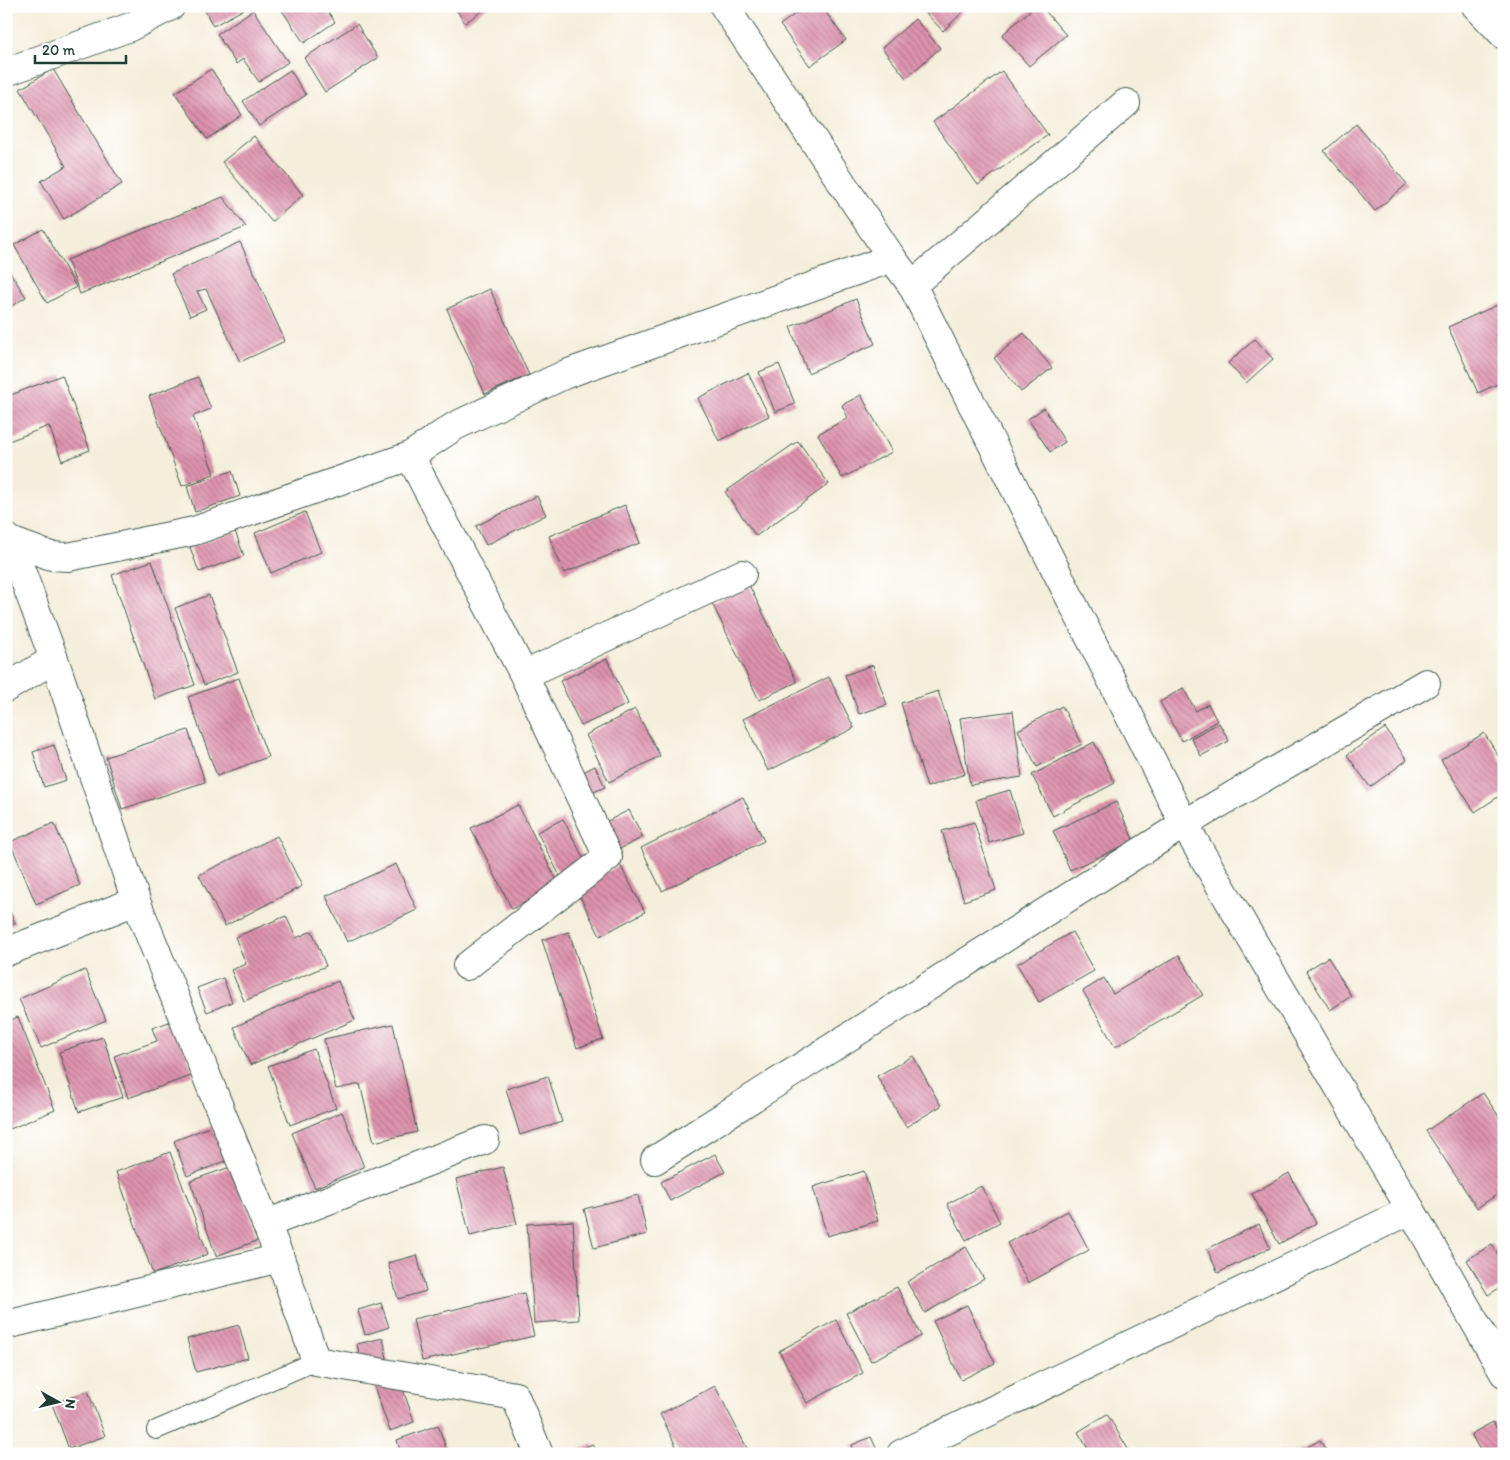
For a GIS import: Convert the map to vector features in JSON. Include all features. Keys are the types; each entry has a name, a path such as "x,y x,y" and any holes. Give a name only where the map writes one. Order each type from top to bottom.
{"street":[{"path":"6,72 130,27 171,6"},
{"path":"724,6 912,285 1184,824 1411,1210 1504,1373"},
{"path":"1476,6 1504,35"},
{"path":"912,285 1126,103"},
{"path":"7,538 51,556 68,558 194,531 410,456 456,426 566,374 892,258"},
{"path":"410,456 524,675 608,857 467,966"},
{"path":"7,538 12,568 54,659 136,901 280,1258 316,1362 515,1396 539,1454"},
{"path":"524,675 742,574"},
{"path":"6,688 54,659"},
{"path":"655,1160 1184,824 1426,683"},
{"path":"6,952 136,901"},
{"path":"266,1224 486,1140"},
{"path":"901,1454 1411,1210"},
{"path":"6,1324 280,1258"}],"lane":[{"path":"156,1430 316,1362"}],"building":[{"path":"204,6 245,6 246,8 213,26"},
{"path":"279,6 324,6 335,22 304,43"},
{"path":"454,6 489,6 465,23"},
{"path":"806,6 821,6 846,40 810,66 780,25"},
{"path":"919,6 969,6 943,31"},
{"path":"1035,6 1041,6 1066,35 1029,66 1002,35"},
{"path":"253,10 288,62 259,82 243,59 236,64 217,34"},
{"path":"915,19 940,48 906,78 882,48"},
{"path":"357,24 378,58 325,92 304,58"},
{"path":"53,69 122,184 64,219 41,181 66,166 20,89"},
{"path":"211,69 242,115 207,139 175,93"},
{"path":"290,70 306,95 259,126 243,101"},
{"path":"1002,71 1048,135 978,185 933,122"},
{"path":"1356,124 1407,184 1375,211 1324,151"},
{"path":"254,136 303,195 272,222 222,162"},
{"path":"223,197 246,227 80,294 67,260"},
{"path":"43,229 76,287 47,303 14,245"},
{"path":"240,242 285,341 240,362 206,289 197,291 206,309 190,316 171,274"},
{"path":"6,266 26,297 6,310"},
{"path":"490,289 529,375 485,394 447,309"},
{"path":"856,299 875,344 808,373 790,327"},
{"path":"1504,302 1504,381 1478,393 1448,327"},
{"path":"1024,333 1052,368 1021,392 994,358"},
{"path":"1255,339 1273,359 1246,383 1228,363"},
{"path":"779,364 795,404 775,412 759,372"},
{"path":"748,373 769,416 719,441 698,398"},
{"path":"62,375 90,450 62,461 49,426 6,442 6,397"},
{"path":"198,377 211,409 193,416 214,474 182,486 149,396"},
{"path":"861,395 892,452 842,478 818,434 848,418 842,405"},
{"path":"1044,408 1065,442 1050,452 1028,419"},
{"path":"798,441 829,484 756,536 725,492"},
{"path":"232,471 240,496 195,512 187,486"},
{"path":"537,496 546,515 486,545 476,526"},
{"path":"625,505 640,543 564,573 549,536"},
{"path":"305,512 321,552 271,573 255,533"},
{"path":"235,531 244,556 199,572 190,547"},
{"path":"152,561 195,685 155,699 112,575"},
{"path":"749,585 797,682 759,700 712,603"},
{"path":"209,595 238,672 204,685 175,608"},
{"path":"607,659 628,704 581,726 560,681"},
{"path":"873,665 887,705 859,714 845,675"},
{"path":"829,677 854,728 768,771 743,719"},
{"path":"239,678 268,757 217,776 188,697"},
{"path":"1183,688 1196,711 1208,704 1217,721 1182,741 1160,702"},
{"path":"938,691 965,774 927,787 901,703"},
{"path":"1062,706 1082,744 1037,767 1018,730"},
{"path":"635,709 660,756 609,782 586,735"},
{"path":"1013,711 1022,777 970,785 960,718"},
{"path":"1219,723 1229,741 1201,756 1191,738"},
{"path":"1385,728 1407,760 1370,787 1347,755"},
{"path":"188,730 205,782 122,809 106,757"},
{"path":"1484,733 1504,765 1504,793 1475,812 1441,760"},
{"path":"1094,742 1115,783 1053,816 1032,775"},
{"path":"54,745 66,780 44,787 33,752"},
{"path":"595,766 605,787 587,795 577,775"},
{"path":"1010,790 1023,833 989,843 976,800"},
{"path":"743,797 764,841 662,891 641,848"},
{"path":"1116,802 1134,841 1070,870 1053,831"},
{"path":"518,805 559,885 512,909 471,828"},
{"path":"629,810 643,837 618,850 604,823"},
{"path":"563,819 587,865 561,878 537,832"},
{"path":"974,822 996,890 964,901 942,831"},
{"path":"54,823 80,885 36,904 10,842"},
{"path":"277,836 302,886 225,926 199,875"},
{"path":"396,864 417,910 347,942 326,896"},
{"path":"620,865 645,912 600,936 576,889"},
{"path":"6,903 15,923 6,927"},
{"path":"286,916 296,938 312,931 326,966 244,1001 231,970 246,964 235,937"},
{"path":"569,932 603,1039 577,1048 542,940"},
{"path":"1072,932 1094,971 1039,1002 1017,964"},
{"path":"1179,955 1203,995 1115,1047 1083,991 1104,978 1113,994"},
{"path":"1328,957 1351,996 1330,1010 1306,971"},
{"path":"85,970 106,1020 41,1048 19,999"},
{"path":"223,978 232,1002 207,1012 197,988"},
{"path":"338,981 355,1020 250,1065 234,1027"},
{"path":"18,1017 55,1110 10,1129 6,1120 6,1022"},
{"path":"175,1020 194,1075 128,1098 114,1056 157,1041 152,1028"},
{"path":"393,1024 417,1132 374,1142 360,1084 336,1089 324,1039"},
{"path":"103,1037 123,1097 79,1112 59,1052"},
{"path":"314,1049 336,1108 290,1125 268,1066"},
{"path":"913,1056 941,1106 906,1127 877,1076"},
{"path":"548,1076 562,1122 520,1135 506,1089"},
{"path":"1483,1093 1504,1124 1504,1190 1477,1208 1426,1131"},
{"path":"342,1112 364,1167 315,1188 292,1133"},
{"path":"212,1126 226,1161 187,1176 174,1141"},
{"path":"170,1152 208,1254 153,1274 116,1172"},
{"path":"715,1154 725,1172 670,1201 661,1182"},
{"path":"233,1166 259,1240 216,1256 190,1181"},
{"path":"503,1167 517,1224 470,1236 456,1179"},
{"path":"864,1171 878,1221 827,1236 813,1187"},
{"path":"1289,1173 1316,1223 1279,1244 1252,1194"},
{"path":"981,1186 1000,1222 966,1240 947,1204"},
{"path":"638,1195 647,1234 594,1248 584,1209"},
{"path":"1068,1211 1089,1250 1028,1283 1007,1243"},
{"path":"573,1221 579,1320 534,1323 527,1224"},
{"path":"1259,1224 1270,1248 1218,1273 1207,1249"},
{"path":"1492,1244 1504,1264 1504,1285 1488,1295 1467,1260"},
{"path":"966,1247 984,1279 925,1313 907,1282"},
{"path":"417,1255 426,1291 398,1299 388,1263"},
{"path":"897,1287 921,1336 871,1361 846,1313"},
{"path":"524,1293 534,1336 422,1361 413,1319"},
{"path":"381,1303 389,1327 365,1335 358,1310"},
{"path":"967,1305 995,1363 961,1380 933,1321"},
{"path":"836,1320 863,1373 807,1403 779,1351"},
{"path":"239,1325 248,1358 196,1372 187,1339"},
{"path":"383,1338 388,1363 362,1369 357,1344"},
{"path":"372,1381 402,1386 414,1422 390,1431"},
{"path":"715,1386 750,1454 680,1454 660,1414"},
{"path":"88,1391 105,1436 69,1449 52,1404"},
{"path":"1107,1414 1131,1454 1091,1454 1078,1432"},
{"path":"1493,1422 1504,1440 1504,1454 1482,1454 1471,1434"},
{"path":"438,1425 448,1454 401,1454 397,1440"},
{"path":"871,1437 878,1452 874,1454 855,1454 852,1445"},
{"path":"1320,1440 1328,1454 1295,1454"},
{"path":"592,1444 597,1454 571,1454"}]}
